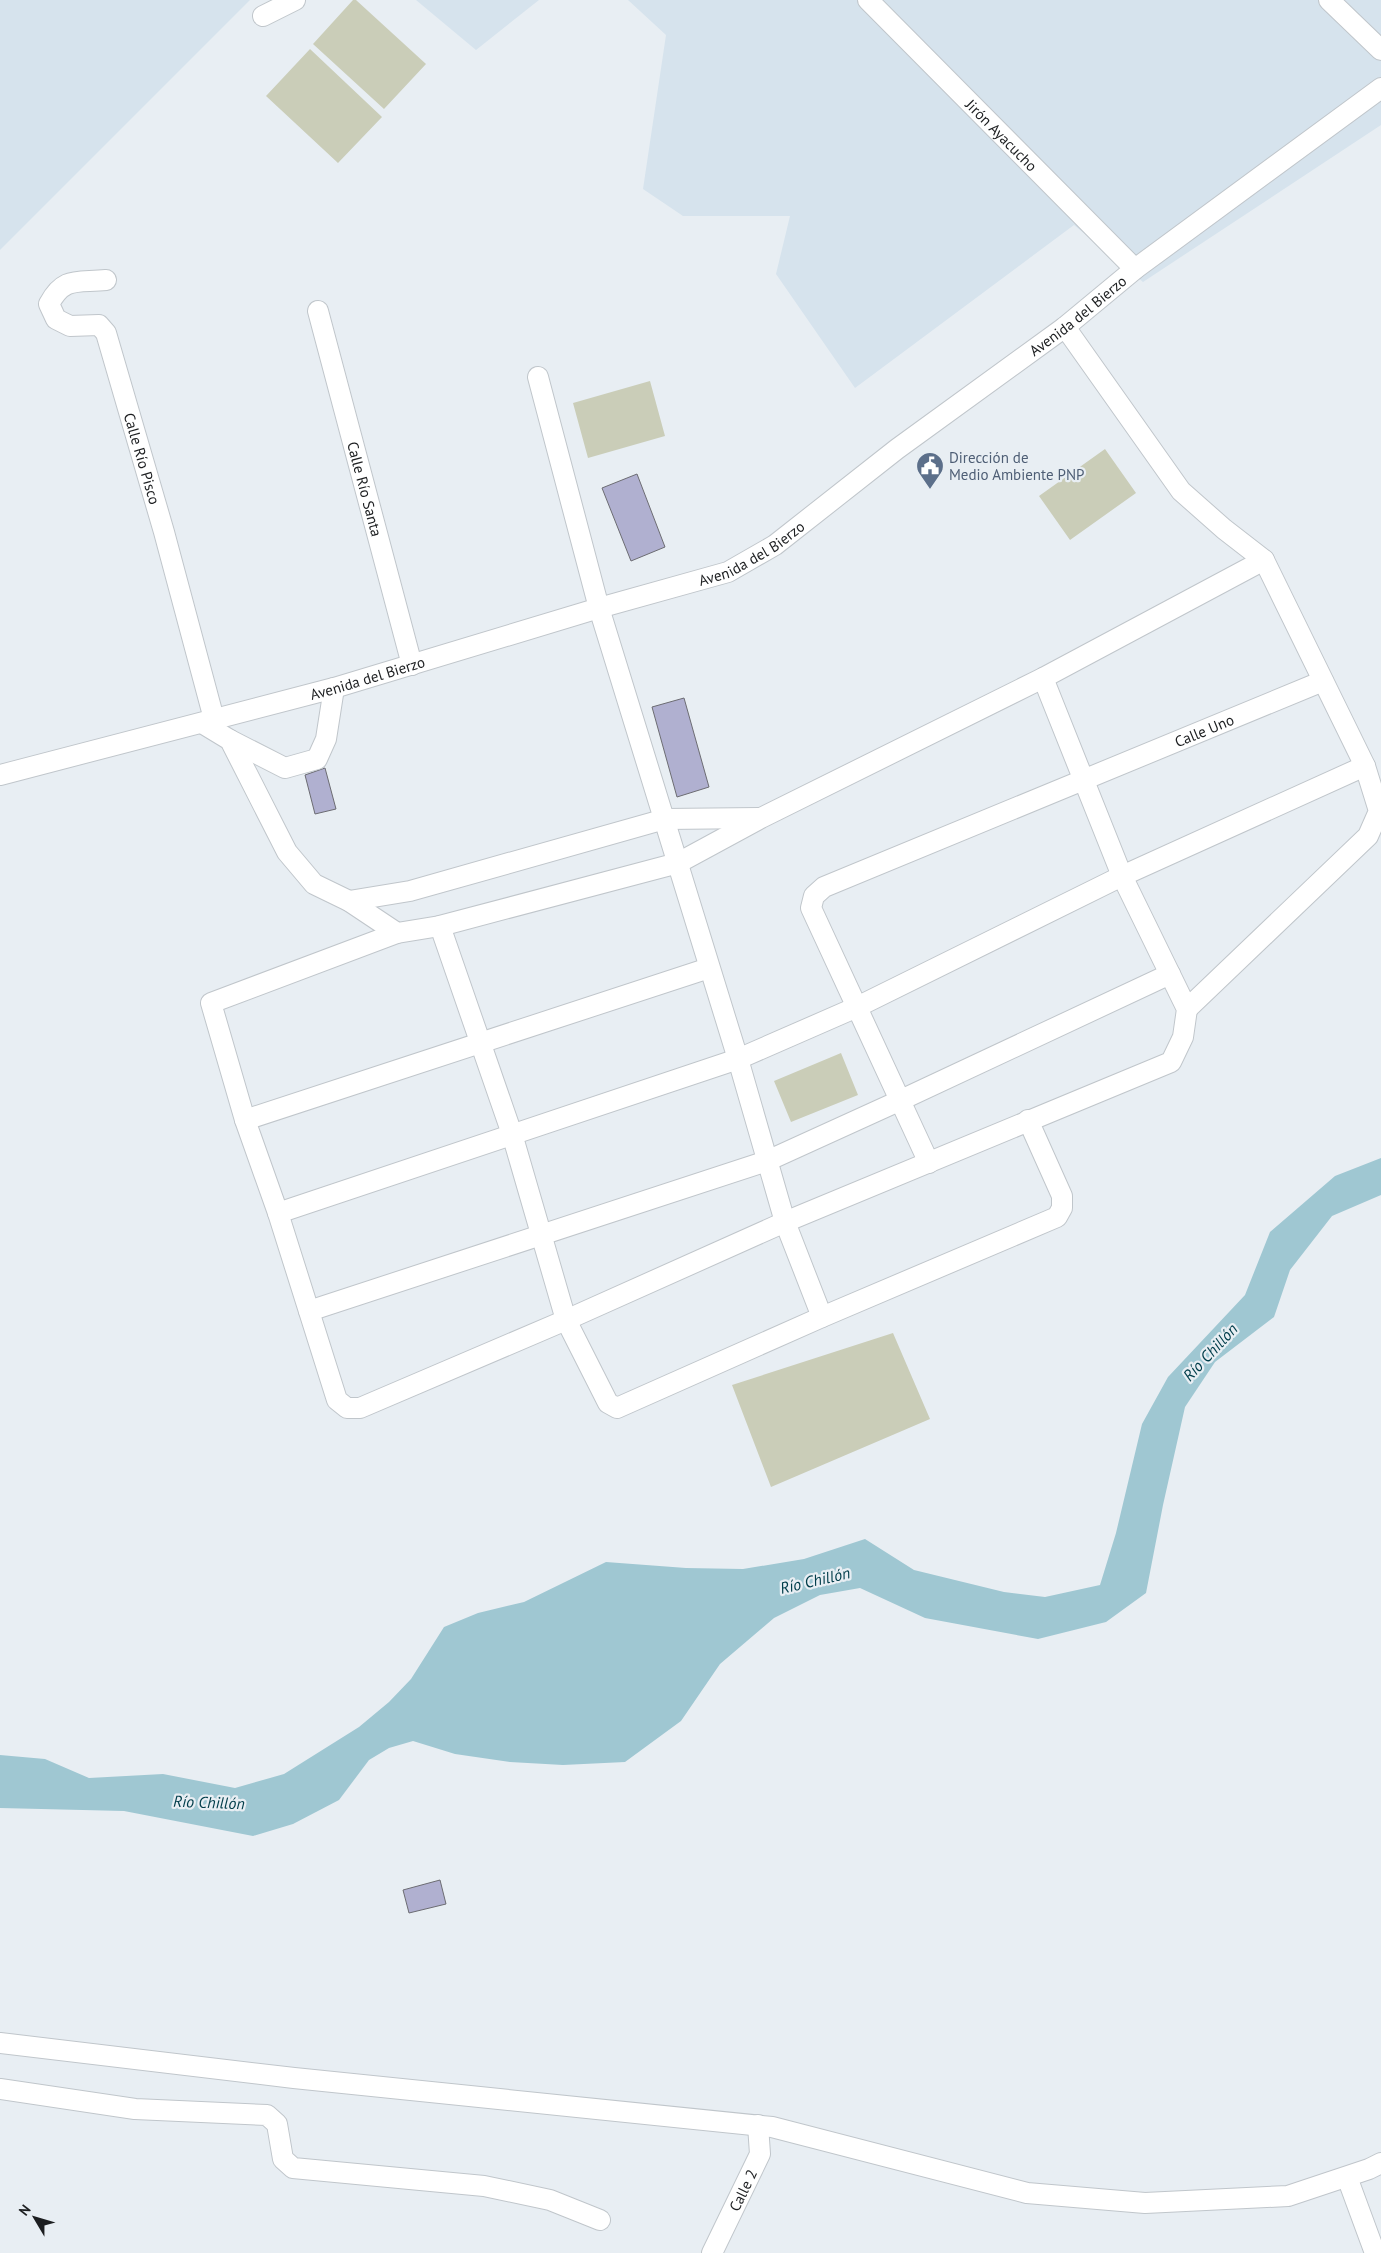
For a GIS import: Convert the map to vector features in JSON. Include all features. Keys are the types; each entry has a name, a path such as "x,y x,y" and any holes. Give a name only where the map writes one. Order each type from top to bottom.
{"street":[{"path":"262,16 295,0"},
{"name":"Jirón Ayacucho","path":"868,0 1135,269"},
{"path":"1329,0 1381,50"},
{"name":"Avenida del Bierzo","path":"0,775 334,688 599,608 728,572 775,545 897,449 1065,327 1135,269 1381,88"},
{"name":"Calle Río Pisco","path":"106,280 64,284 55,292 49,304 56,319 70,326 99,325 106,333 164,532 208,721"},
{"name":"Calle Río Santa","path":"318,311 412,665"},
{"path":"1065,327 1181,491 1224,529 1264,560 1365,766 1380,811 1368,836 1187,1009"},
{"path":"538,377 599,608 738,1059 785,1222 822,1317"},
{"path":"1043,678 1122,876 1187,1009 1183,1037 1171,1062 785,1222 566,1320 360,1408 348,1408 337,1400 278,1213 245,1120 211,1003 397,933 440,926 678,863 761,818 1043,678 1264,560"},
{"name":"Calle Uno","path":"929,1163 811,908 814,896 824,887 1323,681"},
{"path":"208,721 230,740 285,768 316,759 326,739 334,688"},
{"path":"230,740 287,852 314,884 349,902 397,933"},
{"path":"278,1213 738,1059 857,1007 1122,876 1365,766"},
{"path":"349,902 410,890 665,819 761,818"},
{"path":"440,926 512,1134 566,1320 608,1403 617,1408 822,1317 1057,1217 1062,1208 1062,1196 1028,1120"},
{"path":"245,1120 709,968"},
{"path":"309,1310 767,1161 1170,974"},
{"path":"0,2043 304,2079 758,2125 782,2129 1027,2193 1145,2203 1288,2196 1347,2177 1381,2163"},
{"path":"0,2089 135,2109 267,2115 277,2124 282,2159 293,2168 484,2186 550,2200 600,2220"},
{"name":"Calle 2","path":"712,2253 760,2154 758,2125"},
{"path":"1347,2177 1376,2248"}],"shaded area":[{"path":"0,0 250,0 0,250"},
{"path":"416,0 539,0 476,50"},
{"path":"628,0 1381,0 1381,125 1143,282 1074,225 855,388 776,274 790,216 683,216 643,189 666,35"}],"green space":[{"path":"353,0 356,0 426,64 384,109 313,44"},
{"path":"310,49 382,117 338,163 266,96"},
{"path":"650,381 665,436 588,458 573,403"},
{"path":"1105,449 1136,493 1070,540 1039,496"},
{"path":"841,1053 858,1095 791,1122 774,1081"},
{"path":"893,1333 930,1419 771,1487 732,1385"}],"water":[{"name":"Río Chillón","path":"1381,1158 1381,1195 1332,1216 1290,1270 1274,1317 1215,1362 1185,1407 1146,1593 1106,1622 1038,1639 925,1618 860,1588 820,1595 774,1618 720,1664 681,1721 625,1762 563,1765 510,1762 455,1754 413,1741 389,1748 369,1760 339,1800 293,1824 253,1836 124,1811 0,1808 0,1755 45,1759 89,1778 163,1774 235,1788 284,1774 359,1727 389,1702 411,1679 444,1627 478,1613 524,1602 606,1562 686,1568 743,1569 804,1559 865,1539 914,1570 1004,1592 1045,1597 1100,1585 1116,1533 1142,1424 1168,1377 1245,1295 1270,1232 1335,1176"}],"building":[{"path":"637,474 665,547 631,561 602,488"},
{"path":"684,698 709,787 677,797 652,707"},
{"path":"325,768 336,809 315,814 305,775"},
{"path":"440,1880 446,1904 409,1913 403,1890"}],"place":[{"name":"Dirección de Medio Ambiente PNP","path":"930,490"}]}
